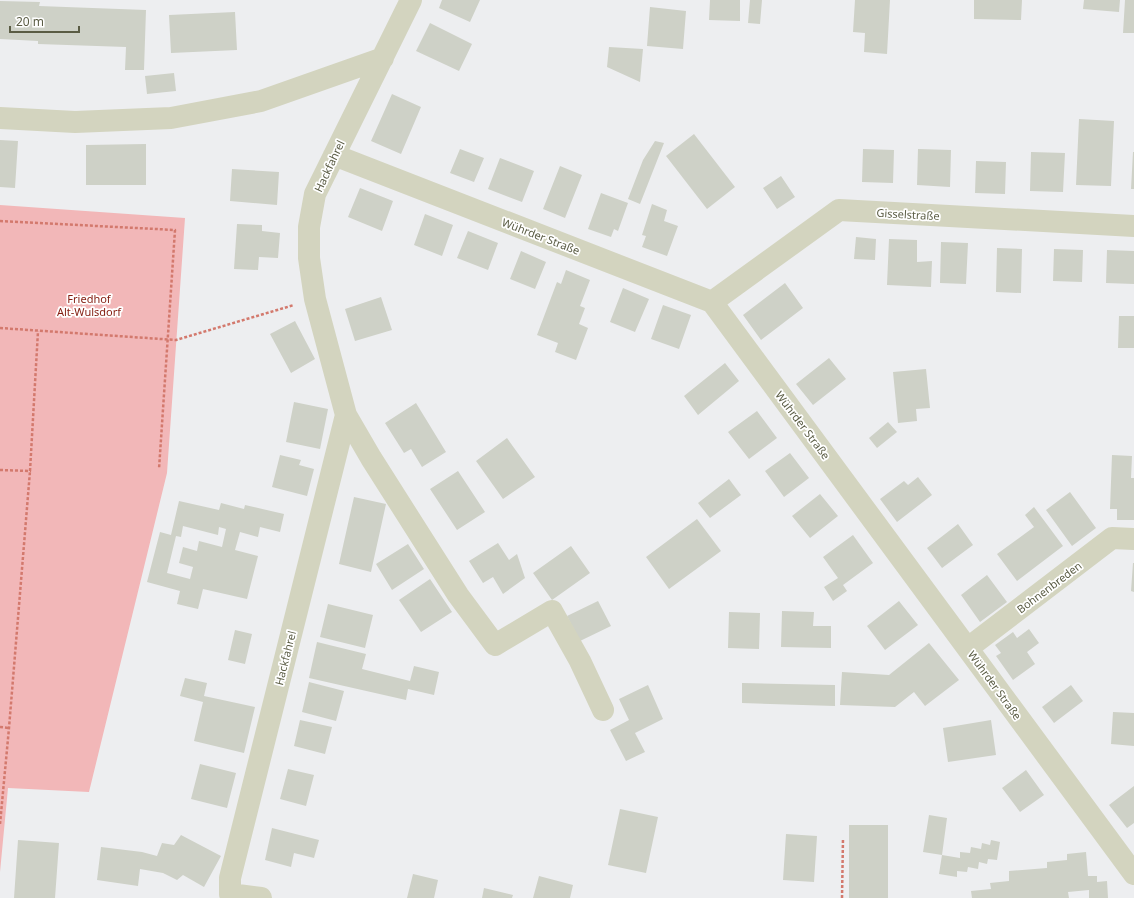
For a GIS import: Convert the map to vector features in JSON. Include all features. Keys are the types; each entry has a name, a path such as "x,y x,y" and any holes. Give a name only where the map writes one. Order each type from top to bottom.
{"street":[{"name":"Hackfahrel","path":"411,0 315,194 309,227 309,258 315,299 346,415 371,458 458,595 496,645 552,611 580,661 604,710"},
{"path":"0,118 75,122 171,118 261,101 383,58"},
{"name":"Wührder Straße","path":"334,155 712,302 1134,874"},
{"name":"Gisselstraße","path":"712,302 839,210 1134,226"},
{"name":"Hackfahrel","path":"227,896 230,878 346,415"},
{"name":"Bohnenbreden","path":"968,648 1112,538 1134,539"},
{"path":"227,896 261,898"}],"path":[{"path":"0,221 175,230 169,339 159,469"},
{"path":"0,328 176,340 315,299"},
{"path":"0,824 10,728 30,471 38,331"},
{"path":"0,470 30,471"},
{"path":"0,727 10,728"},
{"path":"842,898 843,838"}],"green space":[{"name":"Friedhof Alt-Wulsdorf","path":"0,205 185,218 167,473 89,792 8,788 0,872"}],"building":[{"path":"442,0 480,0 470,22 439,8"},
{"path":"710,0 740,0 740,21 709,20"},
{"path":"750,0 762,0 760,24 748,23"},
{"path":"855,0 890,0 887,54 864,52 865,33 853,32"},
{"path":"974,0 1022,0 1021,20 974,19"},
{"path":"1084,0 1120,0 1119,12 1083,9"},
{"path":"1125,0 1134,0 1134,33 1123,33"},
{"path":"0,1 40,2 39,6 146,10 144,70 125,70 126,47 38,44 38,41 0,39"},
{"path":"650,7 686,11 683,49 647,46"},
{"path":"235,12 237,50 171,53 169,15"},
{"path":"430,23 472,44 459,71 416,51"},
{"path":"609,47 643,49 640,82 607,67"},
{"path":"174,73 176,91 147,94 145,76"},
{"path":"392,94 421,107 401,154 371,141"},
{"path":"1079,119 1114,121 1111,186 1076,185"},
{"path":"694,134 735,187 707,209 666,156"},
{"path":"0,140 18,141 15,188 0,187"},
{"path":"655,141 664,143 640,204 628,199 643,160"},
{"path":"146,144 146,185 86,185 86,145"},
{"path":"460,149 484,158 474,182 450,173"},
{"path":"863,149 894,150 893,183 862,182"},
{"path":"918,149 951,150 950,187 917,185"},
{"path":"1031,152 1065,153 1063,192 1030,191"},
{"path":"1133,152 1134,189 1131,189"},
{"path":"500,158 534,171 522,202 488,189"},
{"path":"976,161 1006,162 1005,194 975,193"},
{"path":"560,166 582,175 565,218 543,209"},
{"path":"232,169 279,172 277,205 230,201"},
{"path":"781,176 795,197 777,209 763,188"},
{"path":"360,188 393,201 382,231 348,217"},
{"path":"601,193 628,203 618,231 614,229 611,237 588,229"},
{"path":"652,204 667,210 664,221 678,226 667,256 642,247 646,236 642,235"},
{"path":"425,214 453,225 442,256 414,245"},
{"path":"237,224 262,225 262,231 280,233 278,258 259,257 258,270 234,269"},
{"path":"468,231 498,243 488,270 457,258"},
{"path":"856,237 876,239 875,260 854,259"},
{"path":"889,239 917,240 917,262 932,261 931,287 887,285"},
{"path":"941,242 968,243 966,284 940,283"},
{"path":"997,248 1022,249 1021,293 996,292"},
{"path":"1054,249 1083,250 1082,282 1053,281"},
{"path":"1107,250 1134,251 1134,284 1106,283"},
{"path":"521,251 546,262 535,289 510,279"},
{"path":"566,270 590,280 580,306 585,308 579,324 588,328 576,360 555,352 558,343 537,335 557,282 561,284"},
{"path":"785,283 803,308 761,340 743,315"},
{"path":"623,288 649,299 635,332 610,322"},
{"path":"381,297 392,330 355,341 345,309"},
{"path":"663,305 691,315 679,349 651,339"},
{"path":"1119,316 1134,316 1134,348 1118,348"},
{"path":"295,321 315,359 291,373 270,334"},
{"path":"829,358 846,379 813,405 796,384"},
{"path":"725,363 739,381 698,415 684,396"},
{"path":"926,369 930,408 916,409 917,421 898,423 893,372"},
{"path":"294,402 328,409 320,449 286,442"},
{"path":"416,403 446,452 422,467 411,449 404,453 385,423"},
{"path":"757,411 777,438 749,459 728,432"},
{"path":"888,422 897,432 877,448 869,438"},
{"path":"507,438 535,477 503,499 476,461"},
{"path":"790,453 809,478 784,497 765,471"},
{"path":"280,455 301,460 299,465 314,469 307,496 272,487"},
{"path":"1112,455 1132,456 1131,478 1134,478 1134,520 1117,520 1117,509 1110,509"},
{"path":"458,471 485,512 457,530 430,489"},
{"path":"918,477 932,495 897,522 880,499 904,481 908,485"},
{"path":"729,479 741,495 710,518 698,503"},
{"path":"1070,492 1096,528 1072,546 1046,510"},
{"path":"820,494 838,516 810,538 792,516"},
{"path":"354,497 386,504 371,572 339,564"},
{"path":"179,501 219,510 221,503 244,509 245,505 284,514 280,532 260,527 258,537 240,532 235,550 258,556 247,599 203,589 198,609 177,604 180,591 147,582 160,532 171,535","holes":["183,526 218,535 219,527 226,529 222,547 199,541 197,551 183,547 179,563 193,567 190,579 167,573 176,536 181,537"]},
{"path":"1034,507 1063,546 1017,581 997,554 1034,527 1025,515"},
{"path":"697,519 721,551 669,589 646,557"},
{"path":"958,524 973,545 942,568 927,548"},
{"path":"853,535 873,563 843,585 847,591 833,601 824,587 838,578 823,557"},
{"path":"498,543 509,560 517,554 525,578 503,594 493,577 483,583 469,561"},
{"path":"408,544 424,569 392,590 376,564"},
{"path":"571,546 590,573 552,600 533,573"},
{"path":"1134,563 1134,592 1131,591"},
{"path":"987,575 1007,602 980,622 961,595"},
{"path":"430,579 452,612 421,632 399,600"},
{"path":"598,601 611,626 580,641 567,616"},
{"path":"899,601 918,625 885,650 867,626"},
{"path":"328,604 373,615 365,648 320,637"},
{"path":"782,611 814,612 813,626 831,626 831,648 781,647"},
{"path":"729,612 760,613 759,649 728,648"},
{"path":"1029,629 1039,643 1027,652 1035,664 1013,680 996,656 1001,653 995,645 1013,632 1017,638"},
{"path":"235,630 252,634 245,664 228,660"},
{"path":"317,642 366,654 362,669 410,681 414,666 439,672 434,695 408,689 406,700 309,678"},
{"path":"929,643 959,680 925,706 914,692 895,707 840,705 842,672 889,675"},
{"path":"185,678 207,683 204,696 255,707 244,753 194,741 203,702 180,696"},
{"path":"309,682 344,691 336,721 302,712"},
{"path":"742,683 835,685 835,706 742,703"},
{"path":"648,685 663,719 635,733 645,752 626,761 610,730 629,720 619,699"},
{"path":"1071,685 1083,701 1054,723 1042,707"},
{"path":"1113,712 1134,713 1134,746 1111,744"},
{"path":"300,720 332,727 325,754 294,746"},
{"path":"991,720 996,755 948,762 943,728"},
{"path":"200,764 236,773 227,808 191,799"},
{"path":"288,769 314,775 306,806 280,799"},
{"path":"1026,770 1044,795 1020,812 1002,788"},
{"path":"1134,786 1134,823 1127,828 1109,805"},
{"path":"620,809 658,817 646,873 608,865"},
{"path":"929,815 947,818 942,855 923,852"},
{"path":"849,825 888,825 888,898 849,898"},
{"path":"272,828 319,840 314,858 294,853 291,867 265,860"},
{"path":"786,834 817,836 814,882 783,880"},
{"path":"181,835 221,856 204,887 183,875 177,880 163,873 140,869 138,886 97,880 101,847 142,852 157,856 162,843 174,845"},
{"path":"18,840 59,843 55,898 14,898"},
{"path":"991,840 1000,842 997,860 988,859 987,864 979,862 978,869 968,867 967,872 957,871 957,877 939,874 942,855 960,858 960,852 970,853 971,847 981,849 982,843 990,845"},
{"path":"1086,852 1088,876 1097,876 1097,882 1107,881 1108,898 1089,898 1089,890 1068,892 1069,898 972,898 971,891 991,889 990,883 1009,881 1009,871 1047,868 1047,862 1067,860 1067,854"},
{"path":"413,874 438,880 434,898 407,898"},
{"path":"539,876 573,885 570,898 533,898"},
{"path":"484,888 513,895 512,898 482,898"}]}
